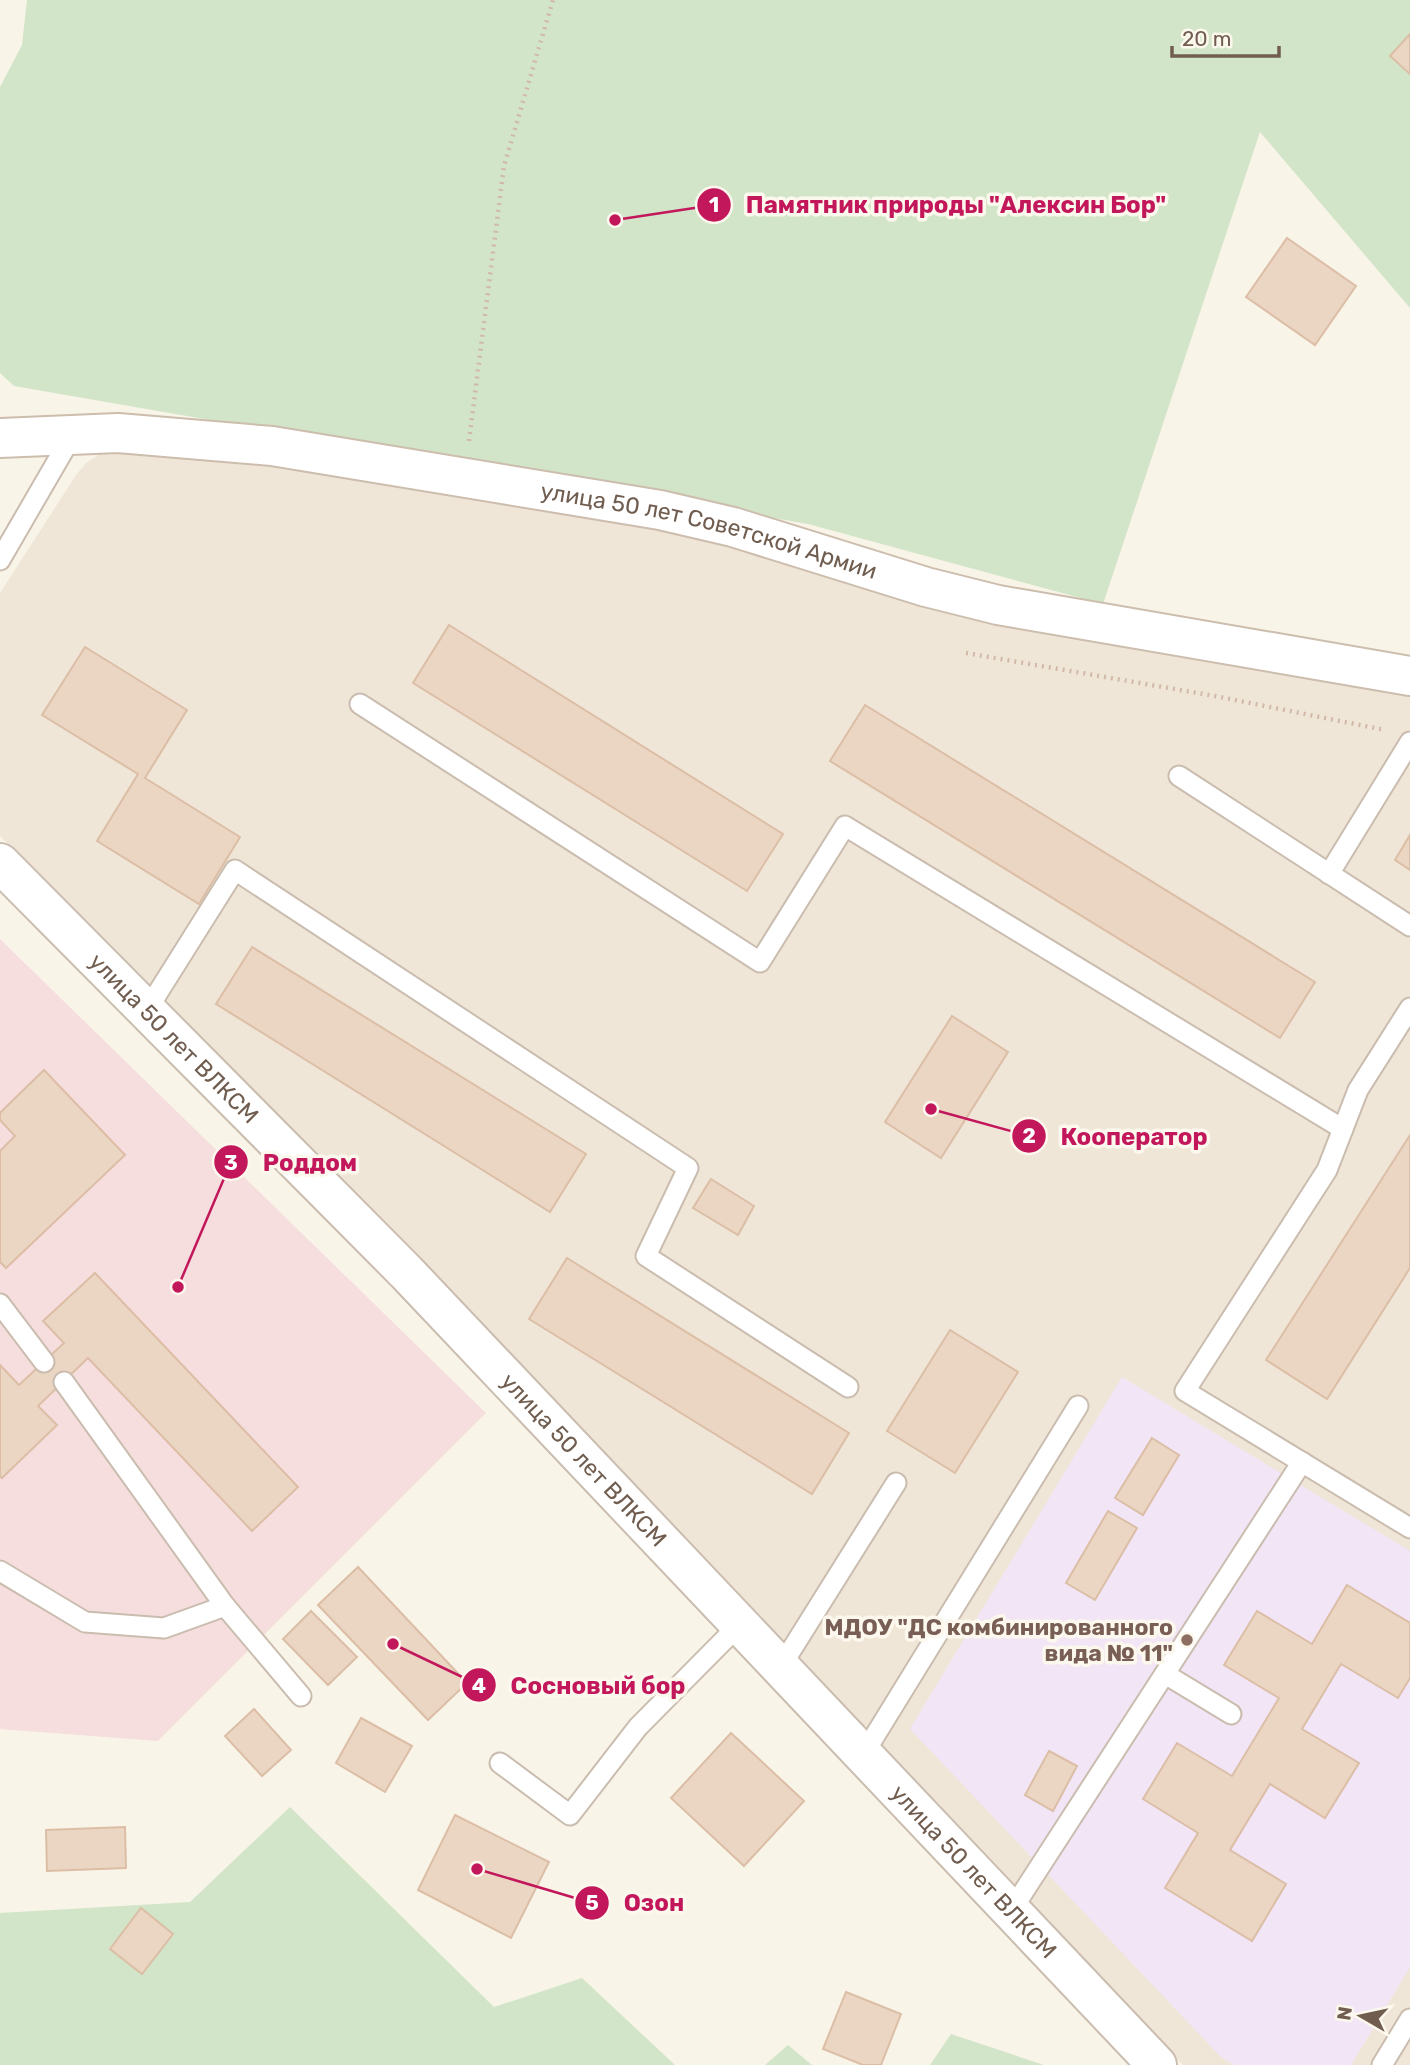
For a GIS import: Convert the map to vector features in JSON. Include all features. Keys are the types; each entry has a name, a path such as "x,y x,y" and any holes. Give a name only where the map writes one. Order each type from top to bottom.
{"street":[{"name":"улица 50 лет Советской Армии","path":"0,439 118,433 272,446 660,510 721,524 926,587 998,605 1410,676"},
{"name":"улица 50 лет ВЛКСМ","path":"0,863 407,1273 1157,2065"}],"lane":[{"path":"0,560 73,434"},
{"path":"360,704 760,962 845,826 1343,1129"},
{"path":"1329,874 1403,737"},
{"path":"1179,776 1410,926"},
{"path":"147,1010 234,870 688,1168 646,1256 848,1387"},
{"path":"1410,1008 1358,1090 1327,1170 1185,1391 1410,1528"},
{"path":"0,1304 44,1362"},
{"path":"64,1382 225,1606 301,1696"},
{"path":"863,1755 1078,1406"},
{"path":"1011,1911 1302,1462"},
{"path":"780,1668 896,1483"},
{"path":"0,1571 85,1622 164,1628 225,1606"},
{"path":"500,1763 570,1815 638,1727 739,1625"},
{"path":"1164,1674 1231,1714"},
{"path":"1382,2065 1410,2019"}],"path":[{"path":"465,478 504,166 553,0"},
{"path":"966,653 1228,699 1403,737"}],"shaded area":[{"path":"117,449 270,462 657,526 1410,692 1410,2065 1183,2065 421,1260 0,836 0,593 76,475 86,463 103,452"},
{"path":"0,939 486,1413 158,1741 0,1729"},
{"name":"МДОУ \"ДС комбинированного вида № 11\"","path":"1122,1377 1410,1551 1410,1967 1351,2065 1234,2065 1221,2057 910,1729"}],"green space":[{"path":"27,0 1410,0 1410,308 1260,132 1103,604 808,524 14,386 0,373 0,87 22,45"},
{"path":"290,1807 494,2007 582,1978 675,2065 0,2065 0,1913 190,1902"},
{"path":"951,2034 1044,2065 930,2065"},
{"path":"788,2045 812,2065 765,2065"}],"building":[{"path":"1410,34 1410,74 1390,56"},
{"path":"1287,238 1356,286 1315,345 1246,297"},
{"path":"449,625 783,834 747,891 413,683"},
{"path":"85,647 187,710 145,778 240,837 199,904 97,841 138,774 42,715"},
{"path":"865,705 1315,982 1280,1038 830,761"},
{"path":"1410,835 1410,870 1395,860"},
{"path":"252,947 586,1154 550,1212 216,1004"},
{"path":"952,1016 1008,1052 941,1158 885,1122"},
{"path":"44,1070 125,1155 6,1268 0,1262 0,1151 15,1136 0,1120 0,1113"},
{"path":"1410,1135 1410,1268 1327,1399 1266,1360"},
{"path":"711,1179 754,1206 738,1235 693,1208"},
{"path":"567,1258 849,1433 812,1494 529,1319"},
{"path":"95,1273 298,1487 252,1531 88,1358 38,1406 57,1425 2,1478 0,1476 0,1365 19,1385 64,1343 43,1321"},
{"path":"950,1330 1018,1372 955,1473 887,1431"},
{"path":"1152,1438 1179,1455 1143,1515 1115,1498"},
{"path":"1108,1511 1137,1528 1095,1600 1066,1583"},
{"path":"358,1567 467,1683 428,1720 318,1605"},
{"path":"1347,1585 1410,1623 1410,1678 1398,1698 1341,1664 1302,1729 1359,1763 1325,1818 1270,1784 1230,1850 1286,1884 1252,1941 1165,1888 1198,1833 1143,1799 1177,1743 1232,1776 1279,1698 1224,1665 1257,1611 1312,1644"},
{"path":"311,1611 357,1657 328,1685 283,1639"},
{"path":"254,1709 291,1750 262,1776 225,1736"},
{"path":"361,1718 412,1746 385,1792 336,1763"},
{"path":"731,1733 804,1801 744,1866 671,1798"},
{"path":"1049,1751 1077,1766 1053,1811 1025,1795"},
{"path":"455,1815 549,1862 511,1938 418,1890"},
{"path":"125,1827 126,1868 47,1871 46,1830"},
{"path":"141,1908 173,1934 142,1974 110,1949"},
{"path":"846,1992 901,2014 881,2065 863,2065 823,2049"}],"place":[{"name":"Памятник природы \"Алексин Бор\"","path":"615,220"},
{"name":"Кооператор","path":"931,1109"},
{"name":"Роддом","path":"178,1287"},
{"name":"МДОУ \"ДС комбинированного вида № 11\"","path":"1187,1640"},
{"name":"Сосновый бор","path":"393,1644"},
{"name":"Озон","path":"477,1869"}]}
